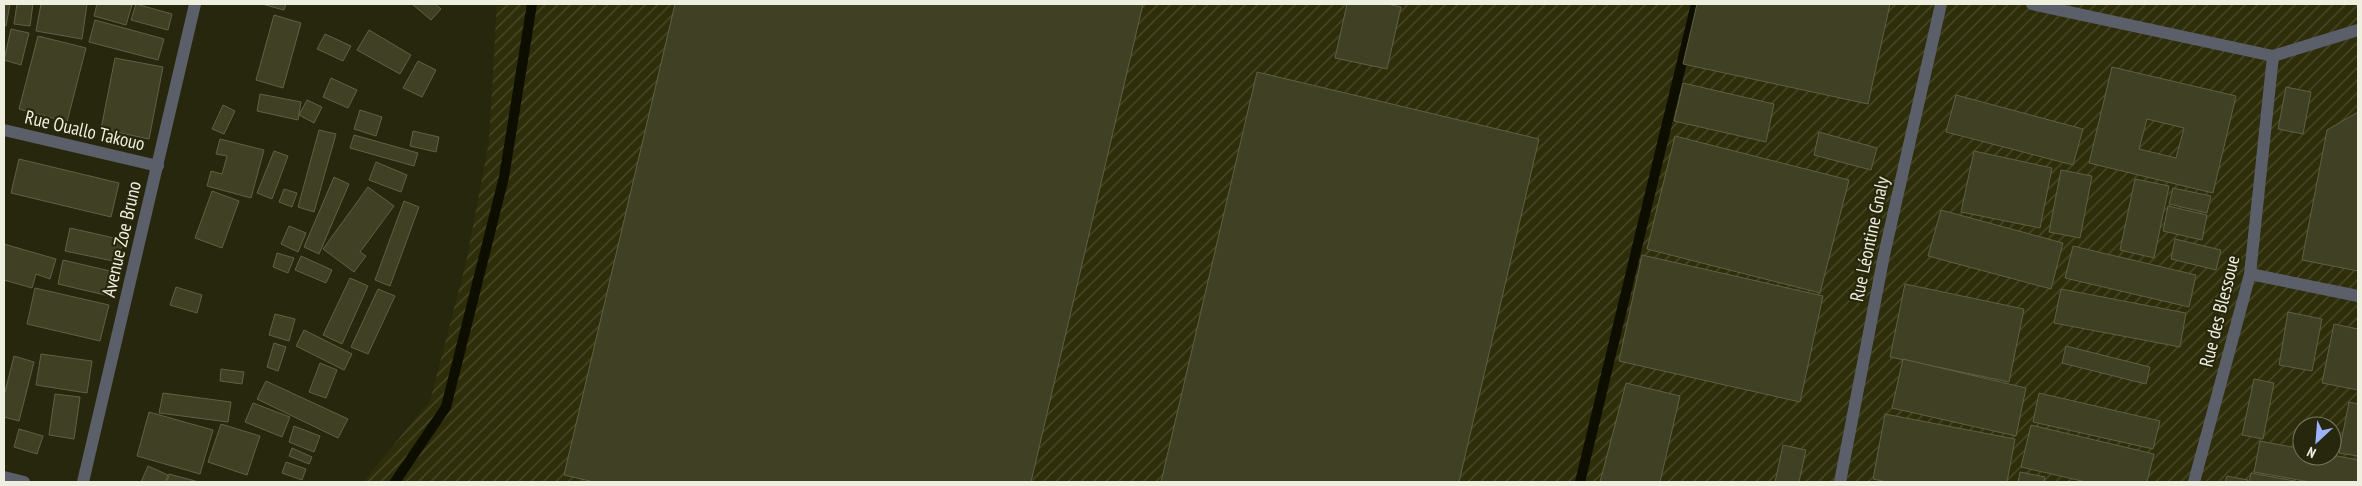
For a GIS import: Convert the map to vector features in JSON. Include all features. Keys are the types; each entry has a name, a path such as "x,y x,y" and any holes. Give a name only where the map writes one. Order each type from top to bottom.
{"street":[{"name":"Avenue Zoe Bruno","path":"83,482 195,4"},
{"name":"Rue Léontine Gnaly","path":"1840,482 1884,255 1940,4"},
{"path":"2032,4 2273,56 2358,30"},
{"name":"Rue des Blessoue","path":"2194,482 2250,274 2273,56"},
{"name":"Rue Ouallo Takouo","path":"4,130 158,166"},
{"path":"2250,274 2358,296"},
{"path":"4,477 24,482"}],"shaded area":[{"path":"497,4 2358,4 2358,482 363,482 430,401 466,263 489,142"}],"building":[{"path":"4,4 10,4 6,26 4,25"},
{"path":"17,4 33,4 30,26 14,24"},
{"path":"41,4 87,4 82,39 36,31"},
{"path":"97,4 132,5 126,25 94,16"},
{"path":"136,4 172,14 168,30 131,20"},
{"path":"262,4 286,4 284,10"},
{"path":"412,4 435,4 441,9 431,20"},
{"path":"675,4 1143,4 1031,482 594,482 564,475"},
{"path":"1347,4 1387,4 1401,7 1387,69 1335,58"},
{"path":"1697,4 1890,4 1868,104 1683,64"},
{"path":"274,15 301,23 283,88 256,80"},
{"path":"95,20 164,39 158,60 89,42"},
{"path":"11,29 29,33 21,65 4,60"},
{"path":"369,30 411,55 400,74 357,50"},
{"path":"325,34 351,46 343,61 317,49"},
{"path":"38,36 86,48 67,122 19,109"},
{"path":"115,58 163,67 149,139 101,129"},
{"path":"418,61 436,70 422,97 403,88"},
{"path":"2112,67 2236,96 2213,193 2089,163","holes":["2147,119 2184,128 2176,158 2139,149"]},
{"path":"1257,72 1539,139 1459,482 1161,482"},
{"path":"331,78 357,90 348,108 323,97"},
{"path":"1683,83 1774,104 1766,142 1674,121"},
{"path":"2286,87 2311,92 2303,134 2278,129"},
{"path":"260,94 301,102 298,120 257,111"},
{"path":"1956,95 2083,129 2073,165 1946,132"},
{"path":"307,100 322,107 314,123 299,115"},
{"path":"223,105 235,111 224,134 212,129"},
{"path":"360,110 382,117 376,136 354,129"},
{"path":"2358,112 2358,271 2302,260 2327,130"},
{"path":"319,130 336,134 314,212 298,207"},
{"path":"413,131 439,137 436,152 410,146"},
{"path":"1819,132 1877,148 1871,170 1814,155"},
{"path":"354,135 418,153 414,166 350,148"},
{"path":"1675,136 1849,180 1820,293 1647,249"},
{"path":"220,139 264,150 251,198 207,186 211,171 222,174 227,156 216,154"},
{"path":"274,151 288,156 272,199 257,193"},
{"path":"1974,151 2052,168 2040,228 1961,212"},
{"path":"19,159 119,183 111,217 11,193"},
{"path":"376,162 407,175 401,192 369,180"},
{"path":"2061,170 2092,176 2080,238 2049,232"},
{"path":"334,177 349,184 319,254 304,247"},
{"path":"2135,179 2169,186 2154,258 2120,250"},
{"path":"368,187 394,206 360,252 366,256 354,272 323,249"},
{"path":"2173,188 2211,196 2207,213 2169,204"},
{"path":"284,189 297,193 292,207 279,202"},
{"path":"212,191 239,201 222,248 195,238"},
{"path":"404,201 419,207 390,286 375,280"},
{"path":"2168,206 2207,215 2202,240 2163,231"},
{"path":"1941,210 2063,243 2051,289 1928,256"},
{"path":"289,226 306,233 298,252 281,244"},
{"path":"70,228 123,240 118,262 65,251"},
{"path":"2175,239 2221,250 2216,270 2171,259"},
{"path":"4,244 56,259 50,279 36,274 32,288 4,280"},
{"path":"2073,246 2196,275 2189,307 2065,278"},
{"path":"277,253 294,258 288,273 273,267"},
{"path":"1642,255 1823,296 1800,402 1619,361"},
{"path":"301,256 332,270 326,283 295,270"},
{"path":"63,260 110,271 105,295 58,284"},
{"path":"350,278 368,286 342,344 323,335"},
{"path":"1905,284 2024,309 2009,382 1890,357"},
{"path":"176,287 202,295 197,313 170,305"},
{"path":"35,288 109,305 100,341 27,324"},
{"path":"378,289 395,296 368,354 351,347"},
{"path":"2061,289 2186,313 2180,347 2054,323"},
{"path":"2288,312 2322,319 2312,371 2279,365"},
{"path":"275,314 295,319 289,341 269,335"},
{"path":"2334,324 2358,329 2358,390 2322,383"},
{"path":"304,330 352,354 344,370 296,346"},
{"path":"274,343 286,347 278,371 267,367"},
{"path":"2066,346 2150,367 2146,384 2062,363"},
{"path":"41,354 92,361 87,393 36,385"},
{"path":"14,356 34,362 19,421 4,417 4,396"},
{"path":"1903,359 2026,388 2016,436 1892,408"},
{"path":"320,363 337,370 326,398 309,392"},
{"path":"221,369 244,372 242,384 220,381"},
{"path":"2254,379 2274,383 2263,439 2242,435"},
{"path":"266,381 348,419 338,438 257,399"},
{"path":"1626,383 1680,396 1660,482 1600,482"},
{"path":"163,393 231,402 228,422 159,413"},
{"path":"2039,393 2160,421 2153,449 2033,422"},
{"path":"55,394 80,397 74,439 49,435"},
{"path":"2349,402 2358,404 2358,456 2342,453 2342,438"},
{"path":"253,403 290,417 282,437 245,422"},
{"path":"149,412 213,430 200,474 137,456"},
{"path":"1885,414 2015,439 2007,482 1887,482 1873,479"},
{"path":"221,424 260,436 247,475 208,462"},
{"path":"2031,425 2154,454 2147,482 2086,482 2021,467"},
{"path":"294,426 320,436 314,452 289,442"},
{"path":"19,429 43,436 37,454 14,447"},
{"path":"2260,441 2292,447 2292,466 2342,466 2342,457 2358,460 2358,482 2310,482 2254,472"},
{"path":"1783,445 1806,450 1799,482 1775,482"},
{"path":"292,448 312,457 309,464 289,456"},
{"path":"286,462 306,469 302,480 282,473"},
{"path":"148,466 168,475 165,482 141,482"},
{"path":"2020,472 2045,477 2044,482 2018,482"},
{"path":"2251,473 2300,482 2249,482"},
{"path":"169,474 199,482 167,482"},
{"path":"2227,476 2248,480 2247,482 2225,482"}],"waterway":[{"path":"395,482 446,407 504,177 532,4"},
{"path":"1580,482 1696,4"}]}
